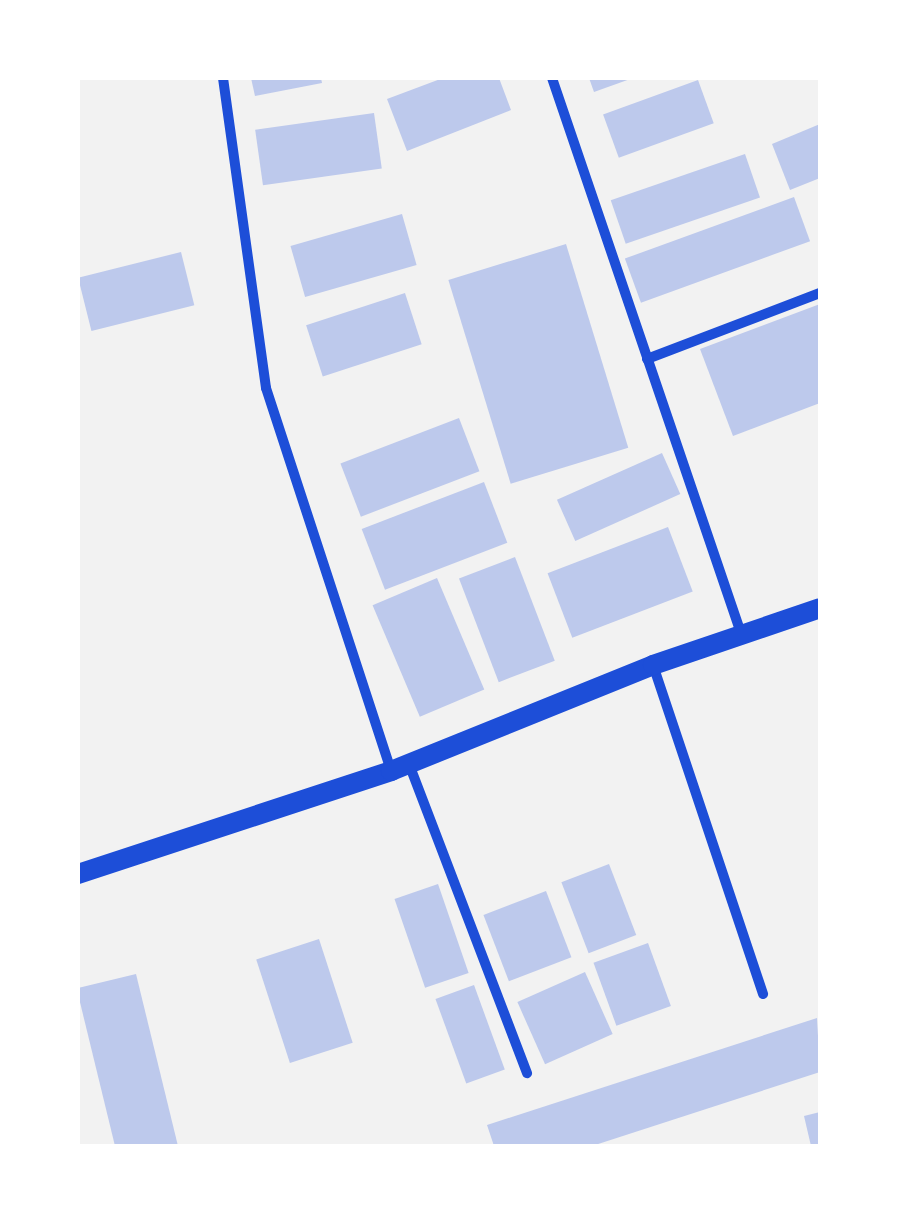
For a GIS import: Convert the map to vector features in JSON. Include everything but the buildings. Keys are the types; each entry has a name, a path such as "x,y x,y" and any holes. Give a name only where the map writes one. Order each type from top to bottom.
{"main road":[{"path":"78,874 400,768 653,665 820,608"}],"street":[{"path":"223,78 266,388 400,768 526,1073"},
{"path":"552,78 742,637"},
{"path":"647,359 820,294"},
{"path":"653,665 763,994"}]}
